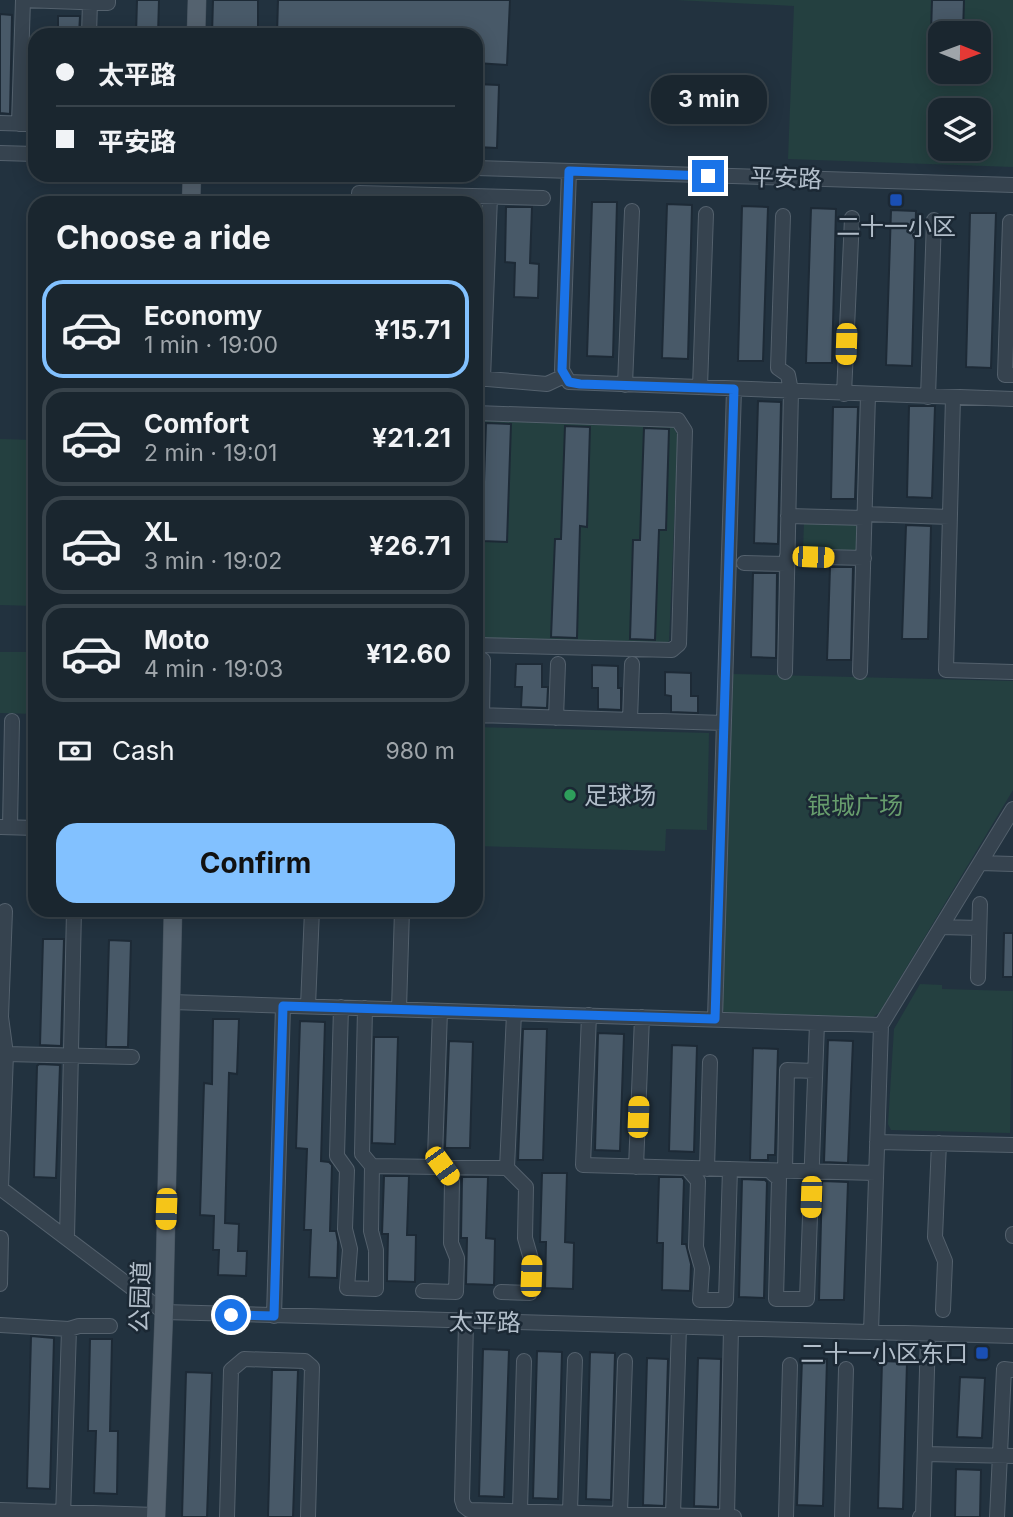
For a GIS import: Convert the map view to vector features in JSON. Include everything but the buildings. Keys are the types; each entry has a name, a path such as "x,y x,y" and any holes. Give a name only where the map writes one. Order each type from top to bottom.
{"main road":[{"path":"196,28 197,0"},
{"name":"公园道","path":"156,1516 164,1312 173,917"}],"street":[{"path":"19,124 23,0 108,0"},
{"path":"89,28 90,2"},
{"path":"0,124 28,124"},
{"path":"0,153 28,154"},
{"name":"平安路","path":"483,168 1013,186"},
{"path":"569,171 562,370 569,382 1013,399"},
{"path":"359,196 359,193 396,196"},
{"path":"483,197 543,198"},
{"path":"483,324 490,197"},
{"path":"625,385 632,211"},
{"path":"701,387 706,214"},
{"path":"783,216 778,368 788,375 791,391 785,672"},
{"path":"844,394 852,218"},
{"path":"928,397 934,220"},
{"path":"1010,222 1005,375 1013,375"},
{"path":"483,378 548,384 564,376"},
{"path":"715,1019 734,389"},
{"path":"860,672 868,395"},
{"path":"953,397 946,670 1013,672"},
{"path":"483,413 678,420 685,430 679,644 672,650 483,645"},
{"path":"788,516 950,517"},
{"path":"744,563 864,558"},
{"path":"556,718 558,664"},
{"path":"630,720 632,664"},
{"path":"483,715 724,723"},
{"path":"12,721 5,827 28,828"},
{"path":"871,1332 881,1025 1013,809"},
{"path":"980,863 1013,864"},
{"path":"978,978 980,904"},
{"path":"5,911 1,1017 6,1054 1,1188 164,1312"},
{"path":"66,1238 74,917"},
{"path":"308,1006 312,917"},
{"path":"399,1009 402,917"},
{"path":"941,927 979,928"},
{"path":"172,1002 881,1025"},
{"path":"274,1316 283,1006"},
{"path":"341,1007 337,1156 347,1170 345,1229 350,1249 347,1288 376,1289 376,1250 371,1231 372,1166 362,1154 365,1008"},
{"path":"423,1291 456,1292 457,1258 451,1243 452,1181 435,1157 440,1011"},
{"path":"507,1168 514,1013"},
{"path":"589,1015 583,1165 876,1174"},
{"path":"636,1167 642,1017"},
{"path":"770,1171 779,1180 776,1298 807,1299 817,1023"},
{"path":"6,1054 132,1057"},
{"path":"707,1169 710,1062"},
{"path":"785,1171 787,1070 816,1071"},
{"path":"877,1142 1013,1145"},
{"path":"939,1143 935,1237 945,1261 943,1310"},
{"path":"347,1170 362,1154"},
{"path":"372,1166 507,1168 526,1187 525,1238 531,1259 530,1293 501,1292"},
{"path":"687,1168 698,1181 696,1247 702,1268 700,1300 726,1300 730,1169"},
{"path":"0,1284 1,1238"},
{"name":"太平路","path":"164,1312 1013,1336"},
{"path":"466,1322 462,1500 469,1510 734,1517"},
{"path":"0,1325 69,1329 79,1326 110,1326"},
{"path":"673,1515 679,1327"},
{"path":"727,1517 731,1328"},
{"path":"63,1514 69,1329"},
{"path":"920,1517 923,1515 928,1334"},
{"path":"227,1517 231,1370 244,1359 305,1361 312,1367 308,1517"},
{"path":"570,1511 575,1360"},
{"path":"520,1510 524,1361"},
{"path":"620,1513 625,1361"},
{"path":"786,1517 790,1365"},
{"path":"842,1517 846,1369"},
{"path":"997,1517 1006,1456 1004,1370 1013,1370"},
{"path":"925,1454 1006,1456"},
{"path":"0,1510 156,1516"}],"green space":[{"path":"676,0 1013,0 1013,167 788,159 794,6"},
{"path":"483,419 671,424 678,435 669,641 664,645 483,639"},
{"path":"0,439 28,440 28,606 0,605"},
{"path":"804,522 854,524 861,529 862,546 854,552 803,551"},
{"path":"0,652 28,652 28,714 0,713"},
{"name":"银城广场","path":"731,674 1013,681 1013,790 879,1013 872,1018 729,1014 724,1012 721,1005"},
{"path":"483,727 709,733 707,830 666,829 665,851 483,846"},
{"path":"920,984 942,985 942,989 1013,991 1010,1133 891,1130 888,1124 894,1029"}],"place":[{"name":"二十一小区","path":"896,200"},
{"name":"足球场","path":"570,795"},
{"name":"二十一小区东口","path":"982,1353"}],"route":[{"path":"231,1315 274,1316 283,1006 715,1019 734,389 580,384 569,382 562,370 569,171 708,176"}]}
